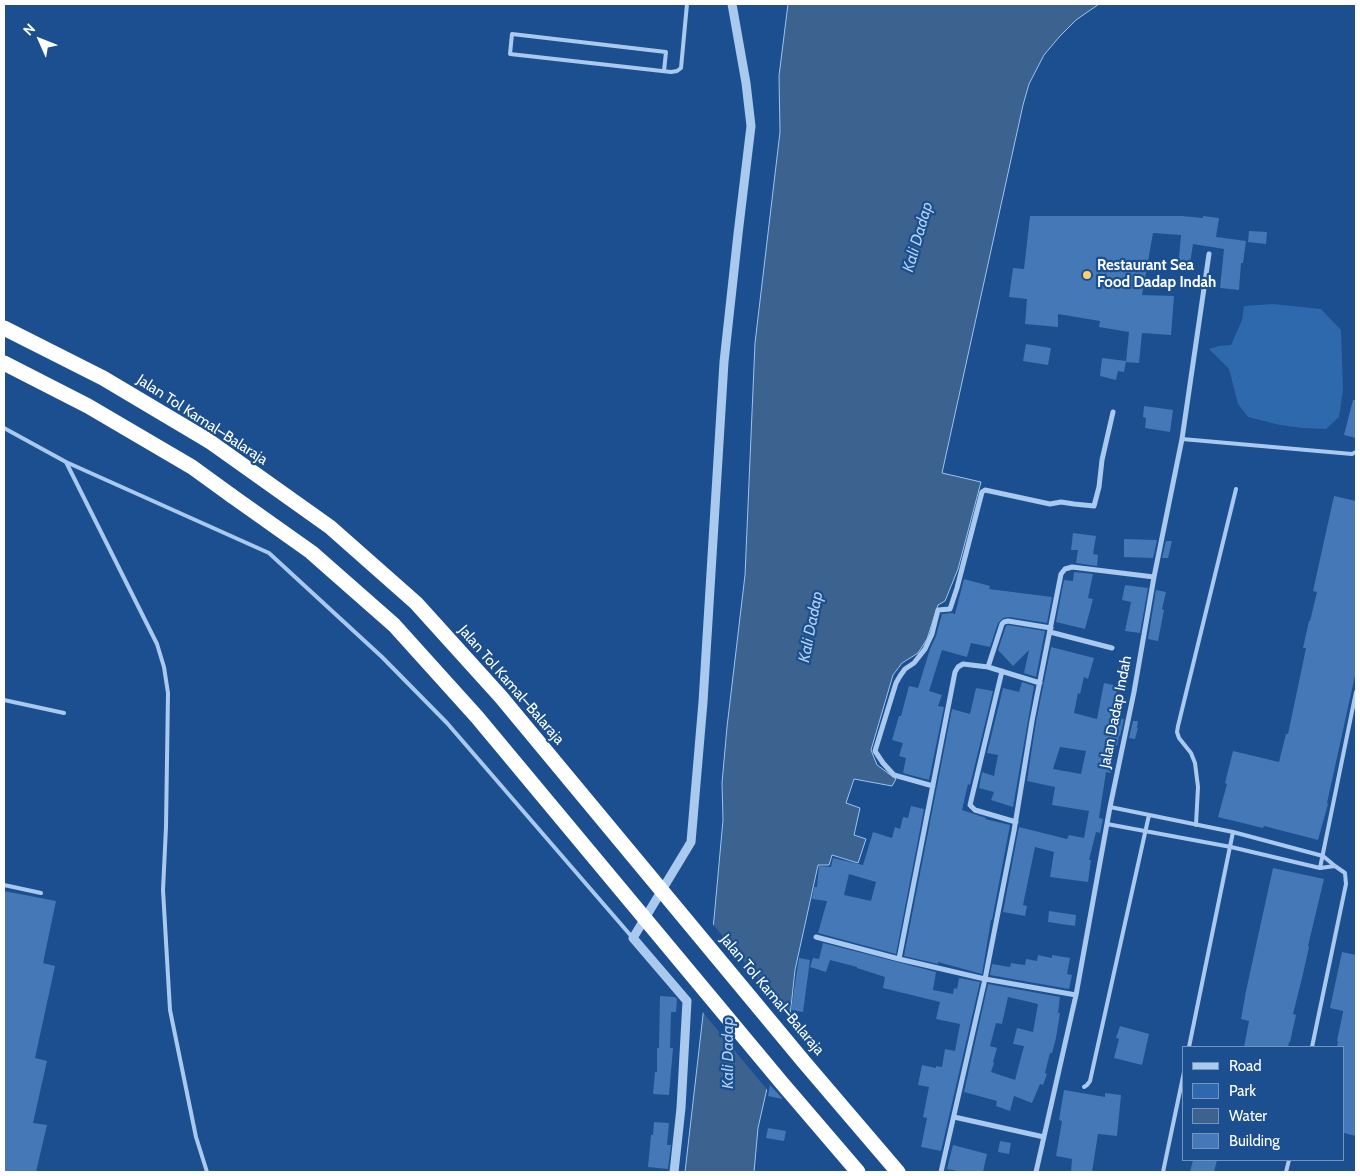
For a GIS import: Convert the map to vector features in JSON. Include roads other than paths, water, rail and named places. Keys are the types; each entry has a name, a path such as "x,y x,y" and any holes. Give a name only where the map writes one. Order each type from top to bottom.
{"highway":[{"name":"Jalan Tol Kamal–Balaraja","path":"4,328 103,378 209,441 330,527 416,603 507,704 898,1172"},
{"path":"4,363 88,406 192,467 311,552 394,625 477,717 780,1082 858,1172"}],"street":[{"path":"674,1172 681,1108 687,1001 633,938 692,842 704,702 724,362 751,126 746,83 732,4"},
{"name":"Jalan Dadap Indah","path":"1036,1172 1076,995 1110,807 1134,692 1154,576 1182,439 1210,254"},
{"path":"933,786 894,775 882,763 875,751 896,683 905,669 914,663 925,649 932,634 938,610 950,609 980,495 985,490 1050,504 1061,502 1094,506 1113,412"},
{"path":"941,1172 985,979 1016,822 1032,721 1061,574 1065,569 1072,567 1154,576"},
{"path":"988,667 1002,624 1008,621 1050,630 1112,648"},
{"path":"899,959 955,672 963,664 988,667 1040,683"},
{"path":"1002,671 970,803 975,810 1016,822"},
{"path":"816,937 985,979 1076,995"},
{"path":"954,1117 1044,1137"}],"lane":[{"path":"664,71 666,52 512,34 510,54 664,71 677,71 681,68 687,4"},
{"path":"4,428 66,462 269,553 382,657 447,723 633,938"},
{"path":"1182,439 1352,454 1356,452"},
{"path":"66,462 157,644 164,666 168,693 163,890 170,1010 196,1137 208,1172"},
{"path":"1196,825 1198,787 1195,763 1191,753 1179,738 1177,732 1236,489"},
{"path":"1320,868 1356,692"},
{"path":"4,700 64,713"},
{"path":"1110,807 1233,832 1323,856 1345,874 1346,884 1312,1046"},
{"path":"1084,1087 1089,1083 1149,815"},
{"path":"1108,824 1231,847 1320,868 1334,866"},
{"path":"1189,1046 1233,832"},
{"path":"4,885 41,893"},
{"path":"1163,1172 1182,1082"}],"water":[{"name":"Kali Dadap","path":"788,4 1099,4 1076,20 1044,55 1029,84 1023,105 942,473 981,482 958,569 945,601 938,605 927,639 918,653 902,663 893,675 871,750 877,765 896,779 892,786 854,779 846,803 860,808 854,835 866,839 858,863 832,855 829,865 818,865 795,970 790,1016 773,1035 765,1065 770,1075 758,1128 754,1172 685,1172 714,919 723,820 722,783 727,727 745,575 755,343 780,132 779,76"}],"place":[{"name":"Restaurant Sea Food Dadap Indah","path":"1087,275"}]}
